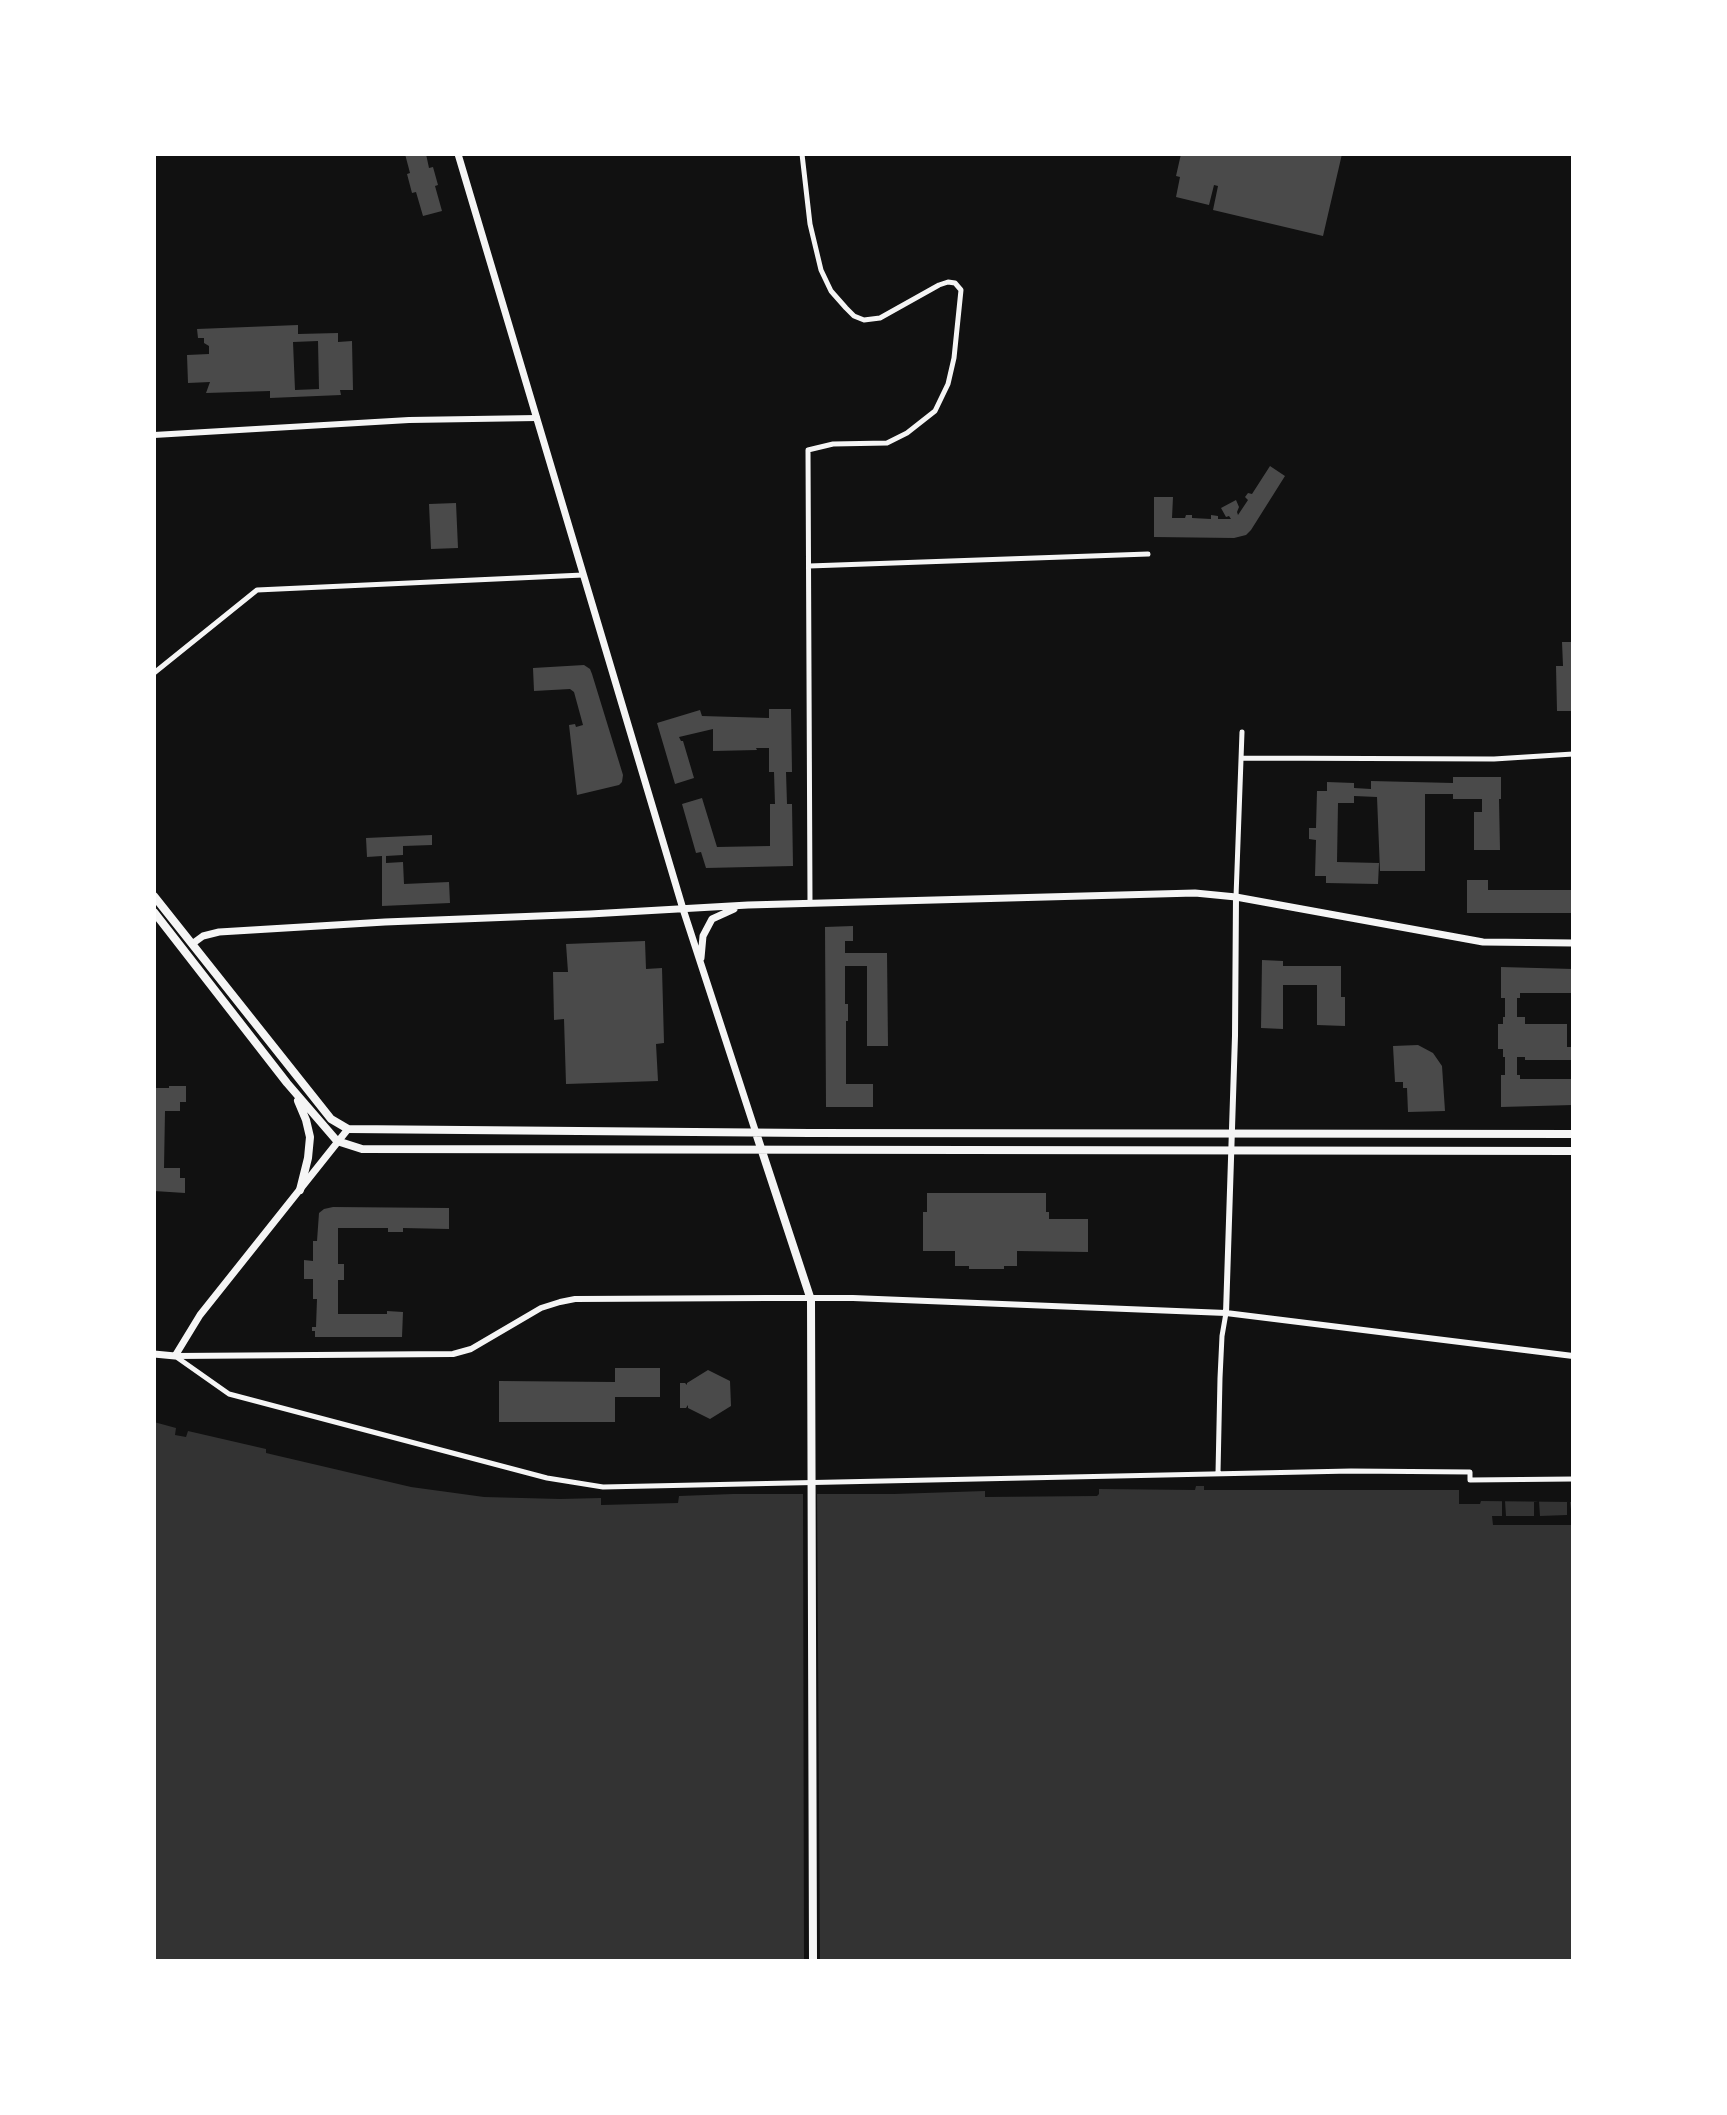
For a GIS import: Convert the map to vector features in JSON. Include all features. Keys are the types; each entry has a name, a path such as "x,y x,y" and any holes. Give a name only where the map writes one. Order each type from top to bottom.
{"main road":[{"path":"458,154 683,909 811,1300 813,1961"},
{"path":"192,944 208,934 263,928 748,905 1195,893 1236,897 1483,942 1573,943"},
{"path":"154,896 331,1119 348,1129 756,1133 1573,1134"},
{"path":"701,962 703,936 712,919 725,911 748,905"},
{"path":"154,912 287,1083 337,1141 362,1149 1573,1152"},
{"path":"287,1083 302,1108 310,1137 300,1190"},
{"path":"154,1354 175,1356 200,1315 348,1129"}],"street":[{"path":"802,154 810,224 821,270 831,291 845,308 864,320 880,318 939,285 955,283 961,290 954,358 948,384 935,411 907,433 887,443 833,444 808,450 810,903"},
{"path":"154,435 408,421 537,418"},
{"path":"809,566 1148,554"},
{"path":"154,673 257,590 583,575"},
{"path":"1218,1472 1233,1134 1241,732"},
{"path":"1241,758 1481,759 1573,754"},
{"path":"175,1356 453,1354 471,1349 541,1308 575,1299 853,1298 1226,1313 1573,1356"},
{"path":"175,1356 229,1394 547,1478 603,1487 1218,1472 1470,1472 1470,1480 1573,1479"}],"shaded area":[{"path":"154,1422 176,1428 175,1435 186,1437 188,1431 266,1449 266,1453 411,1487 484,1497 601,1498 601,1505 678,1503 679,1496 733,1494 985,1491 985,1497 1097,1496 1099,1489 1195,1490 1196,1486 1204,1486 1204,1490 1459,1490 1459,1504 1480,1504 1481,1501 1573,1502 1573,1961 154,1961"}],"pier":[{"path":"803,1489 817,1489 820,1961 804,1961"},
{"path":"1502,1501 1505,1501 1506,1516 1534,1516 1534,1502 1539,1501 1540,1516 1567,1515 1567,1502 1570,1502 1573,1525 1493,1525 1492,1516 1502,1516"}],"building":[{"path":"405,154 426,154 429,168 433,167 442,211 423,216 416,192 412,193"},
{"path":"1181,154 1342,154 1323,236 1213,210 1218,186 1214,185 1209,205 1176,197 1180,177 1176,176"},
{"path":"298,325 298,334 338,333 338,342 352,341 353,390 340,390 341,395 270,398 270,391 206,393 210,382 188,383 187,355 209,354 209,346 204,343 204,338 198,338 197,329","holes":["318,341 319,389 295,390 293,342"]},
{"path":"1270,466 1285,476 1246,535 1234,538 1154,537 1154,497 1173,497 1172,518 1192,515 1192,518 1211,519 1211,515 1218,516 1218,519 1231,519 1226,517 1221,508 1236,500 1238,515 1248,500 1245,497 1248,493 1252,494"},
{"path":"456,503 458,548 431,549 429,504"},
{"path":"1562,642 1573,642 1573,711 1557,711 1556,666 1563,666"},
{"path":"584,665 592,674 623,775 619,785 577,795 569,725 583,725 574,692 570,689 534,691 533,668"},
{"path":"769,709 791,709 792,772 786,772 787,804 792,804 793,866 706,868 701,852 696,853 682,804 702,798 717,847 770,846 770,804 775,804 774,772 769,772 769,748 713,751 713,729 679,737 683,741 694,778 675,784 657,723 700,710 702,716 769,718"},
{"path":"1453,777 1501,777 1500,850 1474,850 1474,812 1482,812 1482,799 1453,799 1453,794 1425,794 1425,871 1380,871 1377,797 1354,796 1354,803 1338,803 1337,862 1379,863 1378,884 1326,883 1326,876 1315,876 1316,840 1309,839 1309,828 1316,828 1317,791 1327,791 1327,782 1354,783 1354,788 1371,789 1371,781 1453,783"},
{"path":"432,835 432,845 403,846 403,855 386,856 386,863 403,862 404,884 449,882 450,903 382,906 382,856 367,857 366,838"},
{"path":"1467,880 1488,880 1488,890 1573,890 1573,913 1467,913"},
{"path":"853,926 853,941 845,941 845,953 887,953 888,1046 867,1046 867,966 845,966 845,1004 848,1004 846,1084 873,1084 873,1107 826,1107 825,927"},
{"path":"645,941 646,969 662,968 664,1043 656,1044 658,1081 566,1084 564,1019 554,1020 553,972 568,972 566,944"},
{"path":"1262,960 1283,961 1283,966 1341,966 1345,1026 1317,1025 1317,985 1283,985 1283,1029 1261,1028"},
{"path":"1501,967 1573,969 1573,993 1520,993 1520,998 1517,998 1517,1017 1525,1017 1525,1024 1567,1024 1567,1047 1573,1047 1573,1060 1525,1060 1525,1057 1517,1057 1517,1075 1520,1075 1520,1079 1573,1079 1573,1105 1501,1107 1501,1075 1505,1075 1505,1057 1503,1049 1498,1049 1498,1024 1503,1024 1505,1017 1505,998 1501,998"},
{"path":"1418,1045 1433,1053 1442,1066 1445,1111 1408,1112 1407,1088 1403,1088 1403,1082 1395,1082 1393,1046"},
{"path":"186,1086 186,1102 180,1102 180,1111 165,1111 164,1168 180,1168 180,1178 185,1178 185,1193 154,1191 154,1088"},
{"path":"927,1193 1046,1193 1046,1212 1049,1212 1049,1219 1088,1219 1088,1252 1017,1251 1017,1266 1004,1266 1004,1269 969,1269 969,1266 955,1266 955,1251 923,1251 923,1212 927,1212"},
{"path":"333,1207 449,1208 449,1229 403,1228 403,1232 388,1232 388,1228 338,1228 338,1264 344,1264 344,1280 338,1280 338,1314 403,1312 402,1337 315,1337 312,1327 316,1327 317,1299 313,1299 313,1279 304,1279 304,1260 313,1261 313,1241 317,1241 319,1213"},
{"path":"615,1368 660,1368 660,1397 615,1397 615,1422 499,1422 499,1381 615,1382"},
{"path":"708,1370 730,1381 731,1406 710,1419 688,1408 688,1405 686,1408 680,1408 680,1383 687,1385"}]}
